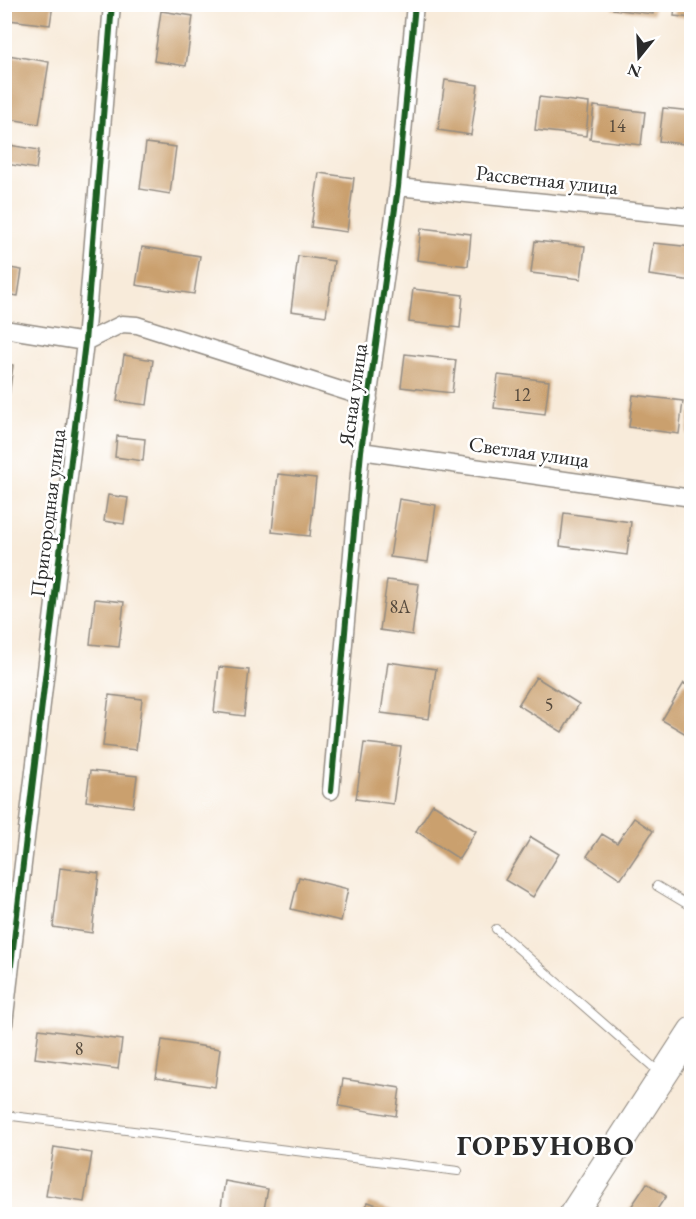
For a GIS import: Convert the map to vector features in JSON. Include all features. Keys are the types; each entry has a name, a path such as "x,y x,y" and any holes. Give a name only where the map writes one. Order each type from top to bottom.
{"main road":[{"path":"573,1215 692,1031"}],"street":[{"name":"Пригородная улица","path":"4,1024 85,342 112,4"},
{"name":"Ясная улица","path":"331,791 361,451 398,187 415,4"},
{"name":"Рассветная улица","path":"398,187 692,217"},
{"path":"4,329 85,342 122,324 137,325 369,399"},
{"name":"Светлая улица","path":"361,451 692,498"}],"lane":[{"path":"657,886 692,907"},
{"path":"496,929 663,1075"},
{"path":"4,1115 458,1171"}],"building":[{"path":"11,4 53,4 50,25 9,20"},
{"path":"613,4 654,4 653,14 613,9"},
{"path":"675,4 692,4 692,18 674,16"},
{"path":"161,11 193,16 186,66 154,61"},
{"path":"8,55 49,62 39,124 4,118 4,78"},
{"path":"445,80 478,85 471,135 438,130"},
{"path":"539,97 589,103 586,136 535,130"},
{"path":"594,106 645,112 641,145 590,139"},
{"path":"663,108 692,111 692,145 659,141"},
{"path":"146,143 176,147 170,194 140,189"},
{"path":"9,145 39,150 36,169 6,164"},
{"path":"319,173 354,178 347,232 311,227"},
{"path":"421,228 471,234 468,266 417,260"},
{"path":"535,241 585,246 581,279 531,273"},
{"path":"653,243 692,247 692,281 649,275"},
{"path":"142,247 200,256 194,294 136,285"},
{"path":"298,256 334,261 326,316 291,311"},
{"path":"4,267 22,270 18,296 4,294"},
{"path":"413,289 463,295 460,328 409,322"},
{"path":"405,354 456,360 452,393 401,387"},
{"path":"124,355 153,360 147,405 117,401"},
{"path":"4,363 13,365 7,413 4,413"},
{"path":"498,375 549,381 545,414 494,408"},
{"path":"633,395 683,401 679,434 629,427"},
{"path":"690,413 692,413 692,435 687,435"},
{"path":"117,436 145,439 143,461 115,457"},
{"path":"278,474 316,478 310,536 272,532"},
{"path":"108,495 128,498 124,524 104,521"},
{"path":"399,499 436,505 428,562 390,557"},
{"path":"564,513 631,522 627,555 560,546"},
{"path":"387,580 419,584 412,635 380,630"},
{"path":"95,599 124,602 119,647 90,644"},
{"path":"388,662 436,669 429,719 381,713"},
{"path":"219,667 249,670 244,716 214,712"},
{"path":"536,677 579,704 562,732 518,705"},
{"path":"684,683 692,688 692,725 686,734 662,720"},
{"path":"109,695 142,699 136,750 103,746"},
{"path":"364,743 401,747 393,804 356,799"},
{"path":"90,771 137,776 133,807 86,801"},
{"path":"433,804 476,831 459,859 416,831"},
{"path":"634,818 653,831 621,879 587,856 602,834 617,843"},
{"path":"531,837 559,854 533,897 505,880"},
{"path":"60,868 99,873 92,933 53,927"},
{"path":"299,877 348,889 341,921 291,909"},
{"path":"39,1029 122,1040 118,1069 35,1058"},
{"path":"162,1040 220,1049 215,1087 156,1078"},
{"path":"343,1079 400,1088 396,1116 339,1106"},
{"path":"54,1147 92,1153 84,1202 46,1196"},
{"path":"225,1181 268,1189 263,1214 220,1214"},
{"path":"647,1183 666,1196 654,1214 627,1213"},
{"path":"368,1202 404,1214 363,1214"}],"cycle path":[{"path":"4,1024 85,342 112,4"},
{"path":"331,791 361,451 398,187 415,4"}],"district":[{"name":"ГОРБУНОВО","path":"546,1146"}]}
